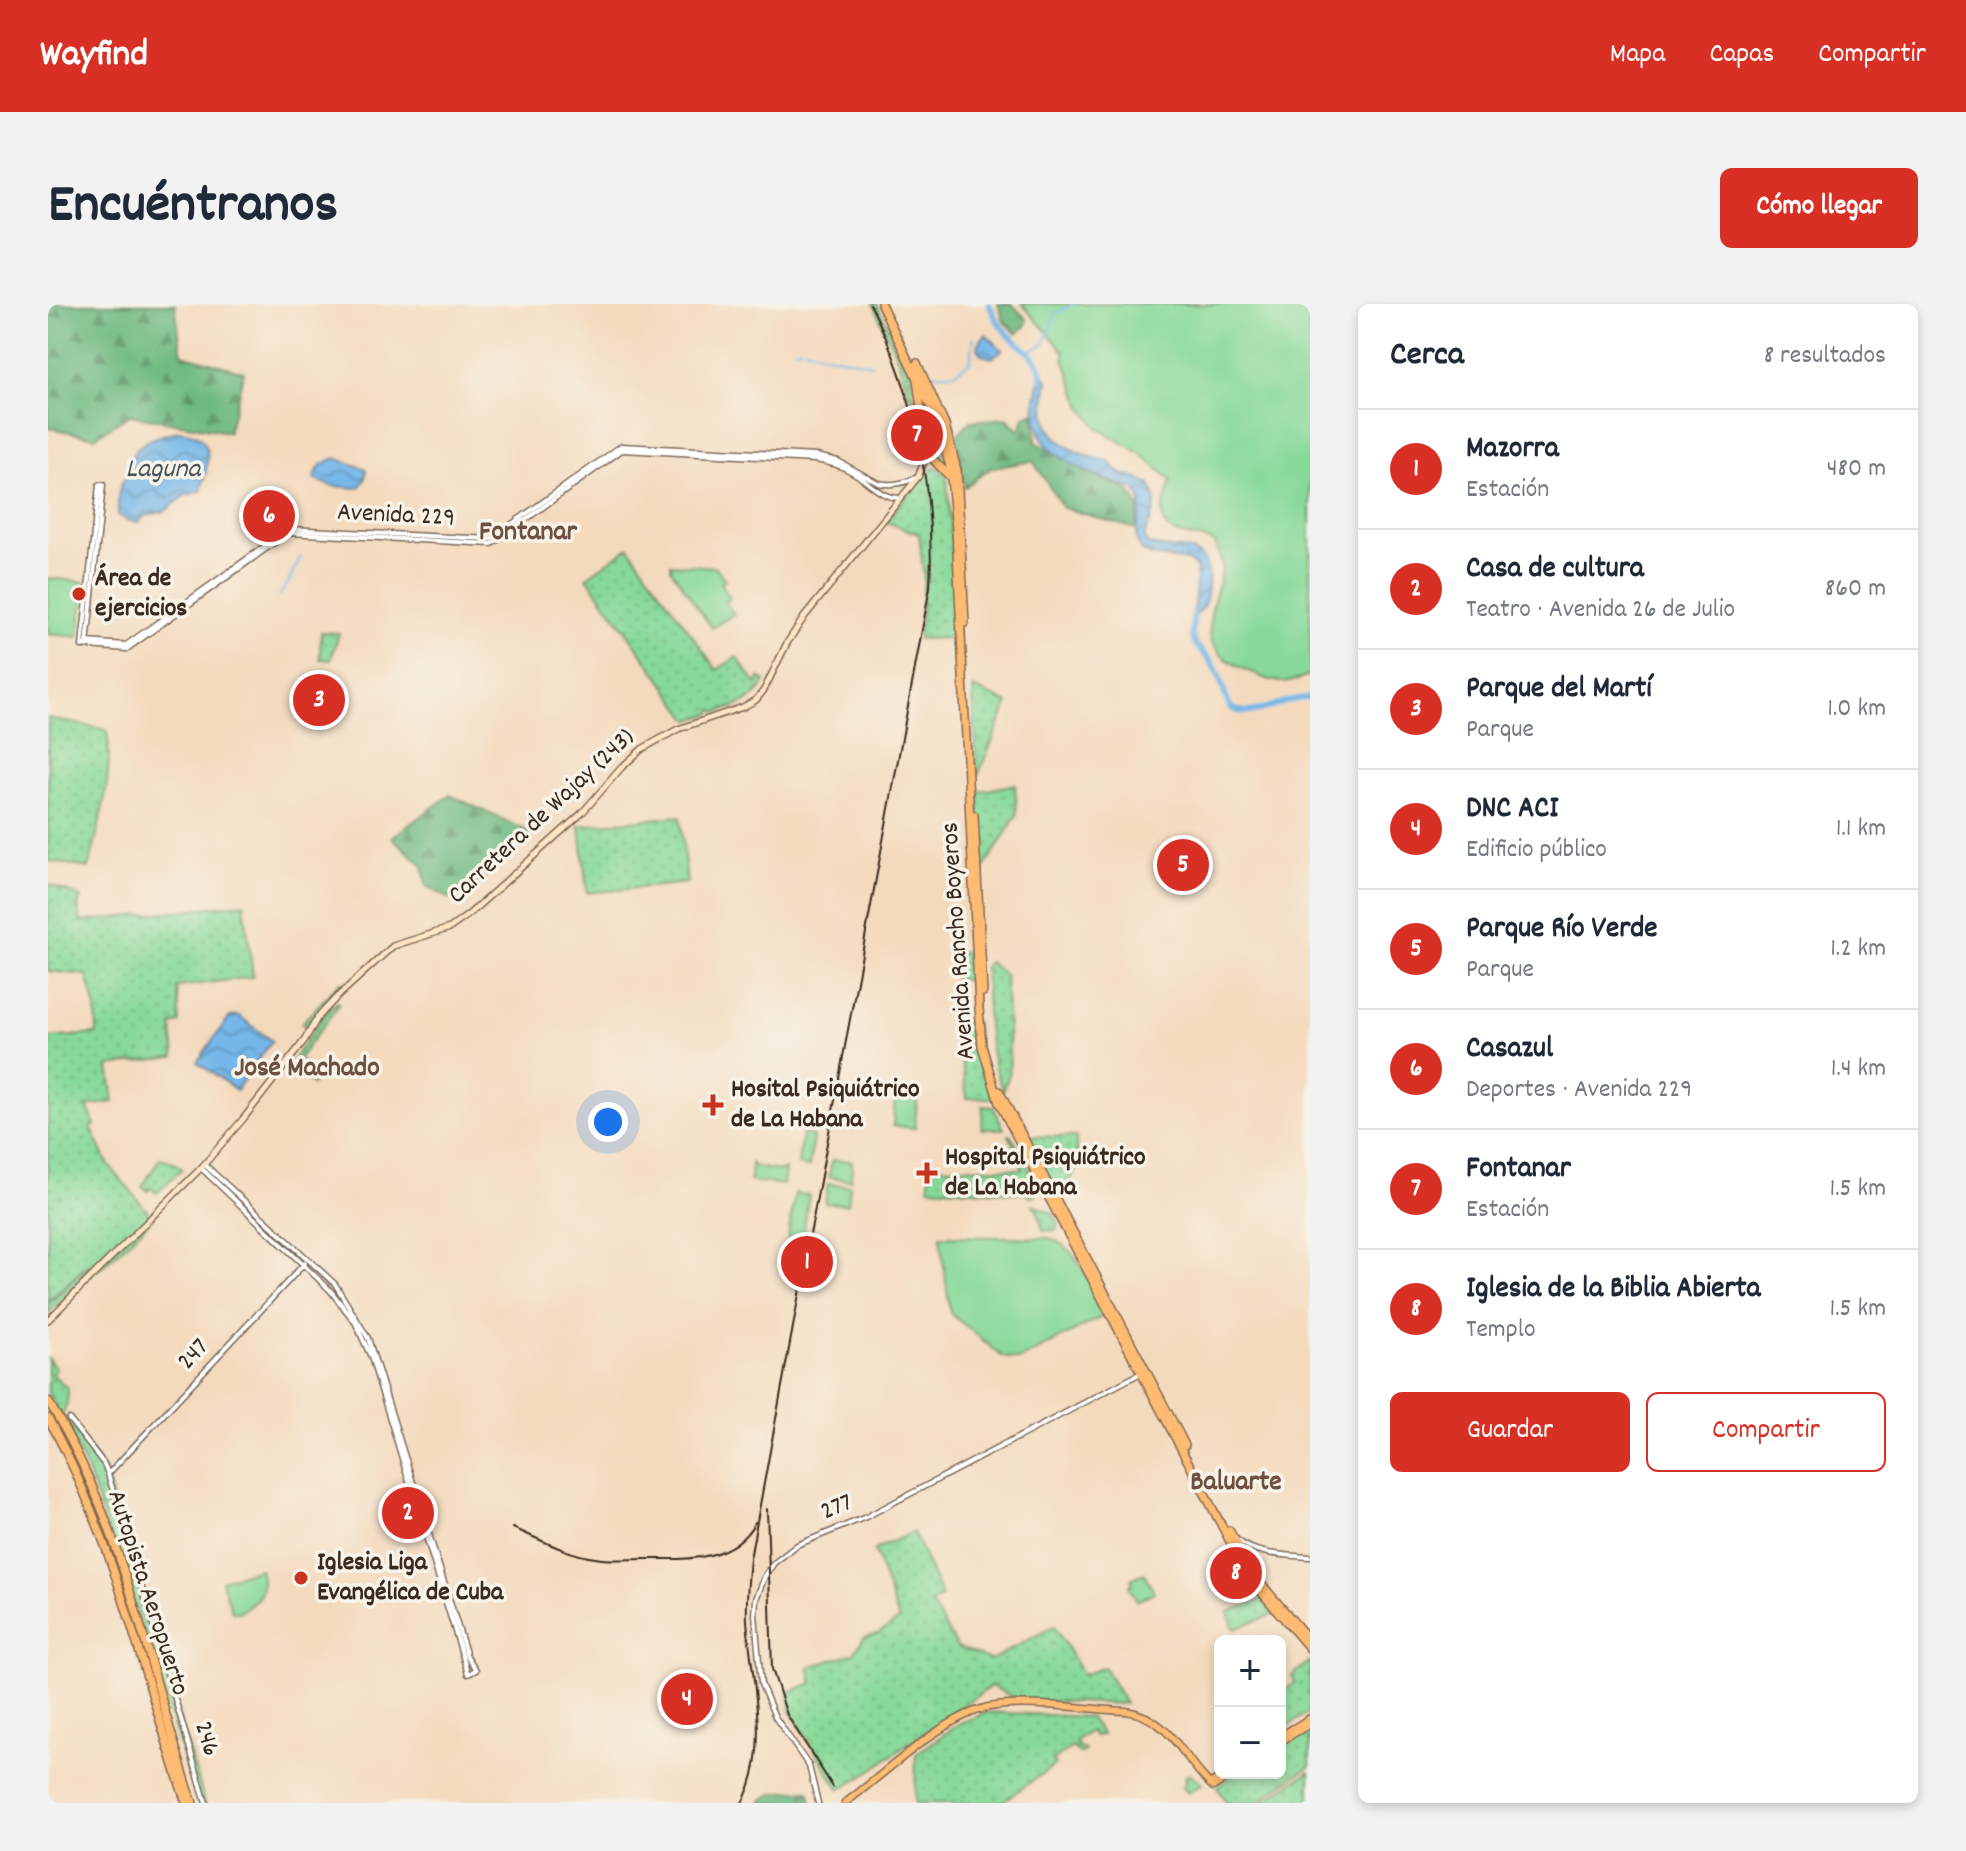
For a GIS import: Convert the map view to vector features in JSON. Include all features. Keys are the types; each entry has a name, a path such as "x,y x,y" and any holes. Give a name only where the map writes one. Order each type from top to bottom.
{"highway":[{"name":"Avenida Rancho Boyeros","path":"883,304 950,453 976,968 985,1060 999,1103 1246,1569 1262,1593 1310,1649"},
{"name":"Avenida Rancho Boyeros","path":"883,304 931,390 945,425 960,496 984,1016 992,1073 1006,1106 1231,1534 1258,1580 1310,1641"},
{"path":"913,366 927,453 947,472 953,486"},
{"path":"923,427 928,419 936,418 945,425"},
{"path":"938,463 950,453"},
{"name":"Autopista Aeropuerto","path":"48,1401 80,1462 109,1532 193,1803"},
{"name":"Autopista Aeropuerto","path":"48,1418 73,1465 101,1532 186,1803"}],"main road":[{"name":"Carretera de Wajay (243)","path":"918,477 927,453"},
{"name":"Carretera de Wajay (243)","path":"48,1320 202,1166 290,1059 324,1009 385,952 402,942 450,928 468,915 582,813 642,749 678,729 756,700 805,616 918,477 938,463"},
{"path":"846,1803 948,1724 977,1710 1003,1706 1126,1711 1145,1715 1166,1731 1211,1786"},
{"path":"1286,1735 1310,1721"},
{"path":"1211,1786 1219,1779"},
{"path":"1211,1786 1223,1779"}],"street":[{"name":"Avenida 229","path":"582,476 621,446 627,445 816,456 846,464 878,483 895,484 905,492"},
{"name":"Avenida 229","path":"86,645 126,645 289,529 491,539 618,452 627,449 815,460 837,464 884,495 900,498"},
{"path":"895,484 918,477"},
{"path":"99,485 103,485 86,645 99,485"},
{"path":"884,495 889,512"},
{"path":"202,1166 305,1263 355,1322 371,1357 468,1674 476,1670 467,1656 438,1570"},
{"path":"248,1209 293,1255 305,1263 315,1264 335,1284 368,1338 433,1554"},
{"path":"293,1255 294,1274 315,1275"},
{"name":"247","path":"108,1474 305,1263"},
{"name":"277","path":"817,1801 809,1766 775,1717 761,1684 756,1599 774,1563 797,1545 866,1517 1141,1373"},
{"name":"246","path":"69,1419 104,1464 108,1474 206,1803"},
{"path":"1231,1534 1245,1546 1262,1551 1310,1557"}],"green space":[{"path":"48,304 175,304 182,354 244,372 228,432 130,415 95,437 48,428"},
{"path":"873,304 877,304 909,367 918,422 899,362"},
{"path":"998,304 1012,304 1027,319 1026,325 1017,334 1004,321"},
{"path":"1022,304 1310,304 1310,675 1290,682 1271,680 1239,667 1215,647 1210,629 1222,566 1214,543 1168,529 1164,523 1163,508 1171,480 1140,453 1099,429 1082,407 1064,359 1064,351"},
{"path":"1034,412 1036,442 1084,471 1130,491 1139,508 1136,529 1063,508 1033,461 991,468 965,487 956,436 970,421 1007,418 1018,430 1024,417"},
{"path":"934,420 944,457 934,456 927,427"},
{"path":"939,468 947,478 958,638 918,639 924,579 919,534 886,522 921,477"},
{"path":"629,547 717,670 737,657 756,684 760,677 765,682 751,699 690,720 587,577"},
{"path":"671,564 716,567 725,580 720,583 730,598 725,602 734,614 712,628 671,569"},
{"path":"48,578 85,582 79,637 48,634"},
{"path":"321,632 339,633 331,660 320,659"},
{"path":"973,688 1008,703 977,778"},
{"path":"48,718 107,730 107,782 89,868 48,861"},
{"path":"1015,784 1017,815 981,873 978,792"},
{"path":"450,795 534,834 456,902 426,886 423,866 392,837"},
{"path":"680,816 687,883 587,893 580,826"},
{"path":"1177,850 1200,863 1190,880 1167,866"},
{"path":"48,884 81,897 78,906 81,922 244,903 253,977 177,987 180,1023 172,1025 175,1057 109,1066 114,1102 87,1106 95,1125 91,1127 108,1164 153,1218 99,1270 87,1265 48,1301 48,1038 97,1034 96,1009 87,975 48,971"},
{"path":"952,951 971,953 971,980 954,979"},
{"path":"989,962 1005,976 1010,1071 1003,1091 993,1061 988,1030 985,966"},
{"path":"340,982 345,986 320,1008 310,1025 301,1024"},
{"path":"337,1002 339,1004 291,1069 288,1067 324,1015"},
{"path":"955,1021 975,1021 979,1055 993,1098 967,1098"},
{"path":"302,1061 316,1072 312,1085 294,1071"},
{"path":"895,1098 917,1100 915,1128 893,1126"},
{"path":"983,1106 993,1107 1004,1129 982,1129"},
{"path":"802,1134 813,1136 809,1167 798,1165"},
{"path":"1009,1135 1039,1186 1036,1195 1030,1197 1030,1194 929,1187 930,1166 1023,1169"},
{"path":"1024,1136 1076,1137 1076,1151 1084,1153 1060,1201"},
{"path":"160,1158 182,1169 157,1193 151,1188 148,1191 142,1187"},
{"path":"832,1160 852,1161 851,1180 829,1177"},
{"path":"751,1163 755,1167 785,1169 783,1185 750,1181"},
{"path":"828,1184 850,1186 848,1204 825,1203"},
{"path":"795,1193 809,1195 801,1246 787,1244"},
{"path":"1032,1204 1051,1212 1058,1222 1056,1231 1043,1230 1037,1209"},
{"path":"940,1236 1049,1238 1060,1243 1077,1259 1105,1315 1020,1360 1003,1357 950,1313"},
{"path":"88,1267 94,1271 48,1313 48,1304"},
{"path":"48,1358 56,1369 52,1374 68,1389 62,1417 66,1418 105,1472 205,1803 197,1803 151,1653 84,1463 48,1393"},
{"path":"913,1532 942,1597 931,1604 957,1647 991,1660 1054,1626 1083,1675 1104,1667 1125,1704 1019,1700 991,1686 857,1780 839,1789 791,1712 789,1692 813,1683 809,1667 854,1653 864,1637 877,1634 899,1620 874,1550"},
{"path":"260,1569 262,1584 256,1600 239,1612 232,1611 221,1580"},
{"path":"1144,1573 1154,1592 1137,1601 1129,1586 1133,1583 1131,1579"},
{"path":"1262,1599 1274,1614 1234,1629 1228,1612"},
{"path":"1310,1661 1310,1712 1286,1727 1286,1690 1295,1682 1292,1676"},
{"path":"988,1712 1089,1717 1102,1735 1094,1736 1090,1731 1075,1741 1085,1750 1080,1754 1072,1747 1052,1761 1055,1765 1000,1803 915,1803 916,1754 960,1723"},
{"path":"1310,1726 1310,1766 1255,1803 1227,1803 1217,1787 1228,1779 1286,1779 1286,1740"},
{"path":"1310,1771 1310,1803 1261,1803"},
{"path":"1189,1773 1202,1784 1188,1793 1183,1788"},
{"path":"807,1790 812,1803 760,1803 775,1794"}],"water":[{"path":"986,334 1002,350 992,358 978,350"},
{"path":"1043,373 1048,381 1046,417 1054,435 1072,449 1109,462 1120,473 1143,480 1151,486 1155,503 1144,539 1147,544 1191,551 1205,561 1208,571 1207,596 1193,619 1197,568 1184,560 1155,556 1142,550 1136,536 1141,503 1134,489 1072,464 1044,441 1036,407"},
{"name":"Laguna","path":"178,431 191,433 205,444 208,461 201,491 184,496 165,511 144,516 139,522 118,515 119,491 130,472 131,459 138,447"},
{"path":"335,458 366,469 365,479 359,488 333,486 315,480 314,476 321,465"},
{"path":"239,1016 272,1041 236,1090 197,1062 230,1017"}],"waterway":[{"path":"989,304 1005,331 1035,358 1042,372 1042,380"},
{"path":"1029,351 1044,344 1056,313 1073,304"},
{"path":"927,374 954,373 970,362 974,337"},
{"path":"795,349 808,349 872,364"},
{"path":"279,596 301,557"},
{"path":"1194,615 1192,627 1195,643 1212,663 1231,708 1250,712 1310,698"}],"railway":[{"path":"742,1803 751,1782 758,1737 747,1620 750,1559 930,587 929,514 919,442 899,372 870,304"},
{"path":"767,1509 772,1669 787,1715 833,1787"},
{"path":"513,1528 584,1556 613,1560 675,1559 721,1552 734,1545 755,1522"}],"place":[{"name":"Fontanar","path":"917,435"},
{"name":"Casazul","path":"269,516"},
{"name":"Área de ejercicios","path":"79,594"},
{"name":"Parque del Martí","path":"319,700"},
{"name":"Parque Río Verde","path":"1183,865"},
{"name":"Hosital Psiquiátrico de La Habana","path":"713,1105"},
{"name":"Hospital Psiquiátrico de La Habana","path":"927,1173"},
{"name":"Mazorra","path":"807,1262"},
{"name":"Casa de cultura","path":"408,1513"},
{"name":"Iglesia de la Biblia Abierta","path":"1236,1573"},
{"name":"Iglesia Liga Evangélica de Cuba","path":"301,1578"},
{"name":"DNC ACI","path":"687,1699"}],"district":[{"name":"Fontanar","path":"528,534"},
{"name":"José Machado","path":"307,1070"},
{"name":"Baluarte","path":"1236,1484"}]}
